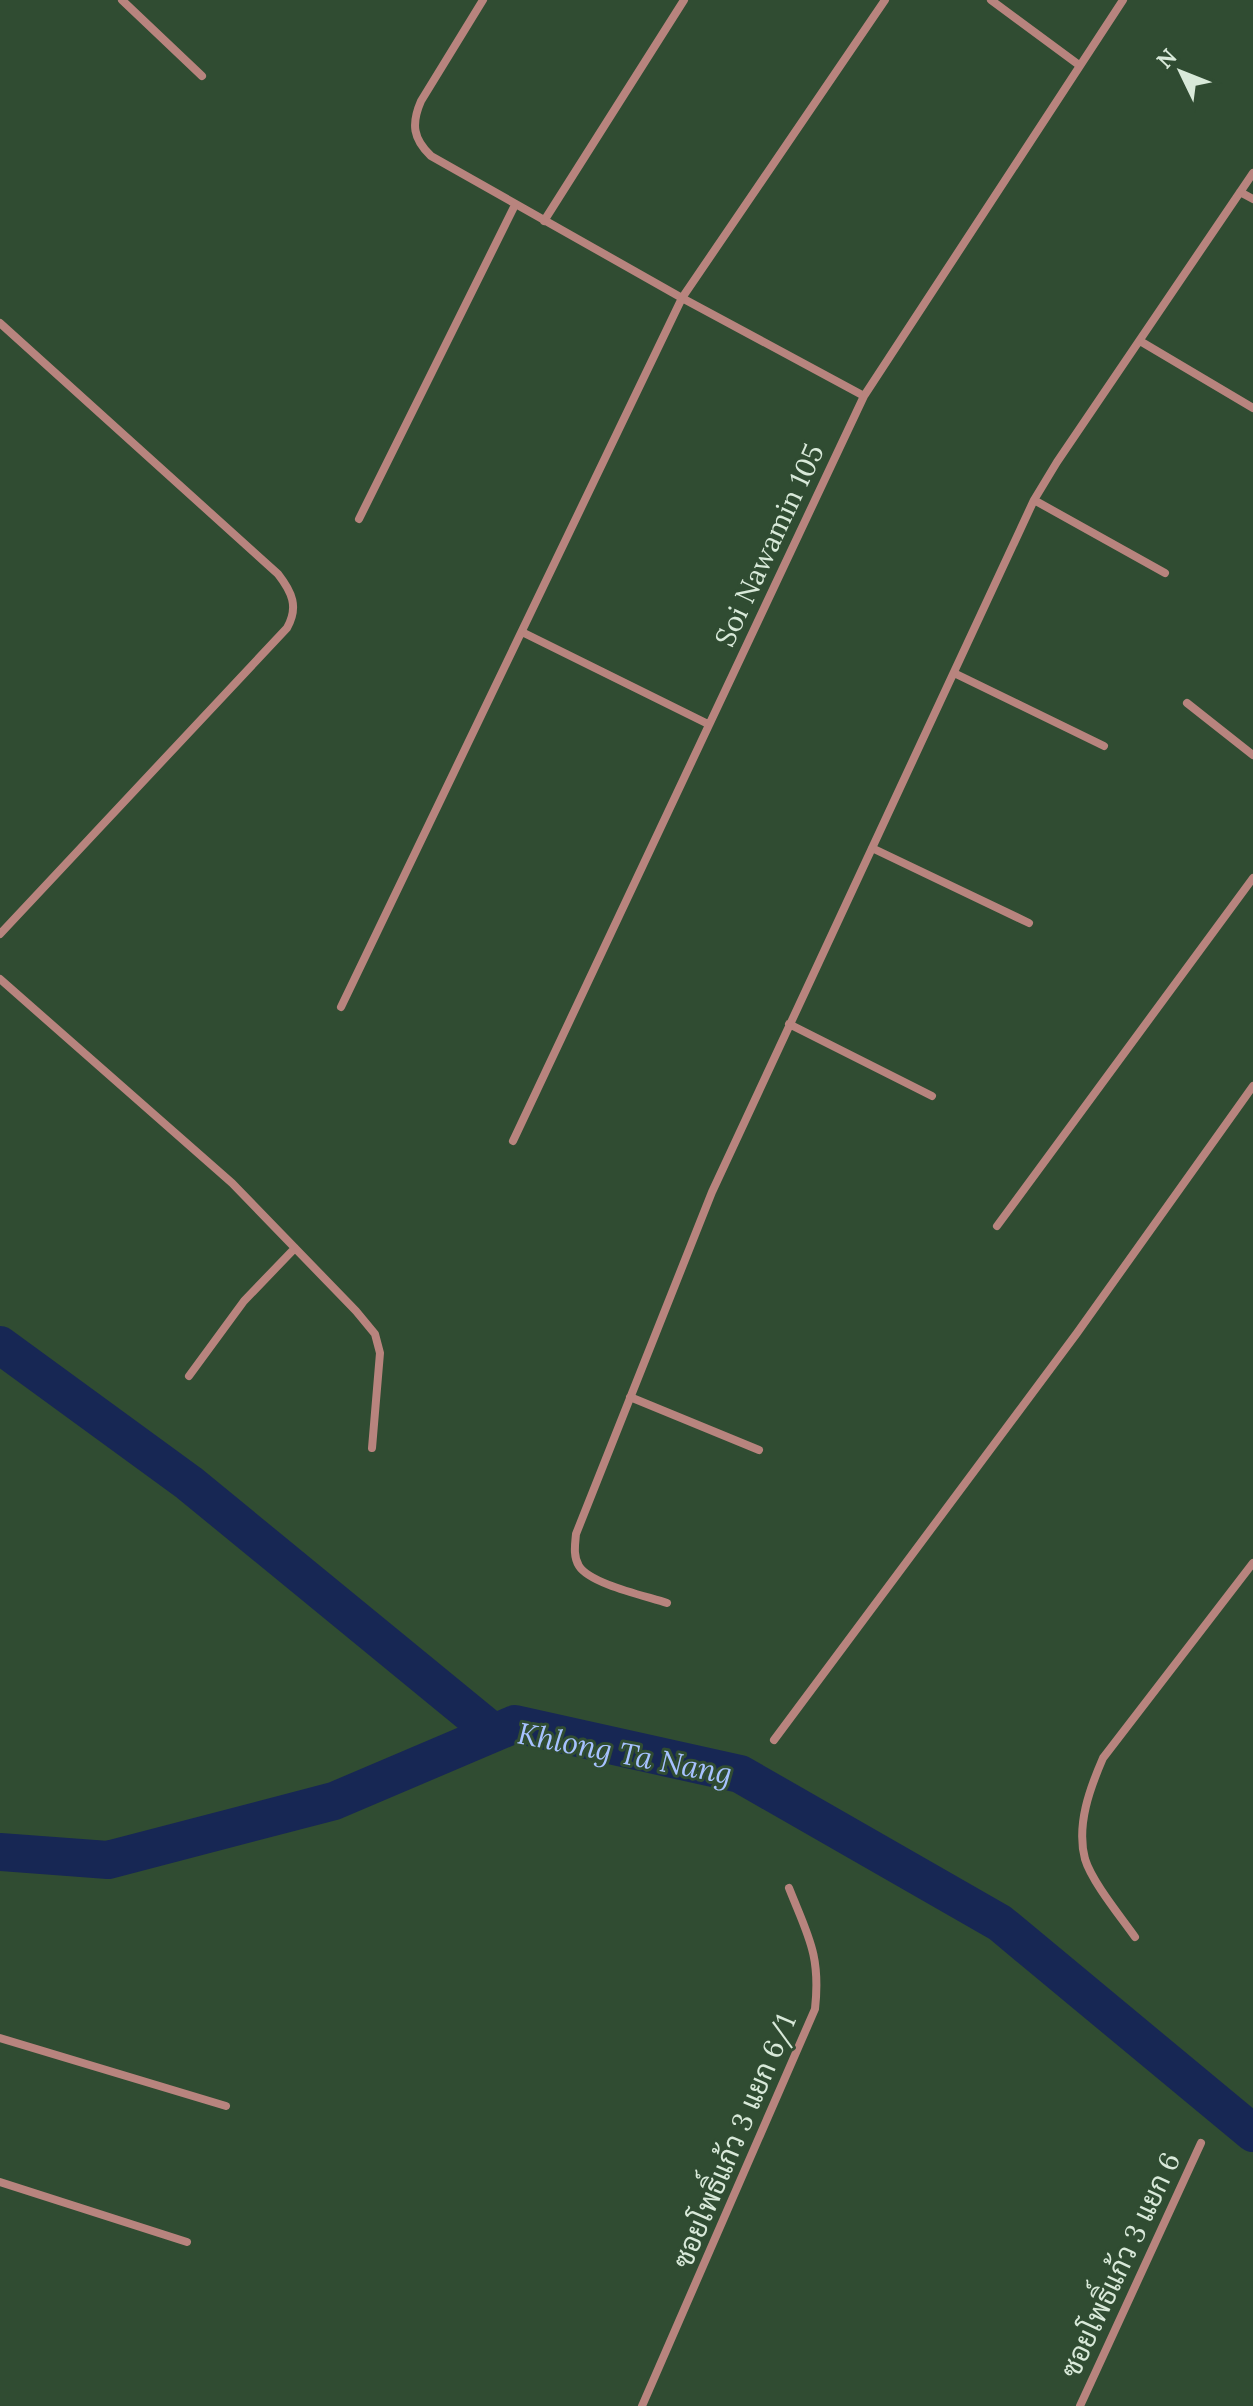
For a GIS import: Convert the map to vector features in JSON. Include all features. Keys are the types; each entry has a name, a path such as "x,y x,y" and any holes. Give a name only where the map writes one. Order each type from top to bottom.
{"street":[{"path":"122,0 202,76"},
{"path":"483,0 421,101 414,131 421,146 431,156 515,205 864,396"},
{"path":"544,221 684,0"},
{"path":"341,1007 682,298 885,0"},
{"path":"991,0 1079,65"},
{"name":"Soi Nawamin 105","path":"513,1141 864,396 1123,0"},
{"path":"667,1603 600,1581 584,1572 577,1563 574,1551 576,1534 712,1192 1034,500 1253,173"},
{"path":"1240,192 1253,199"},
{"path":"359,519 515,205"},
{"path":"0,323 278,574 289,589 294,615 287,628 0,934"},
{"path":"1140,341 1253,408"},
{"path":"1034,500 1165,573"},
{"path":"522,632 708,724"},
{"path":"954,673 1104,746"},
{"path":"1187,703 1253,755"},
{"path":"872,848 1029,923"},
{"path":"997,1226 1253,878"},
{"path":"0,979 232,1183 375,1334 380,1353 372,1448"},
{"path":"789,1024 932,1096"},
{"path":"774,1740 1077,1333 1253,1086"},
{"path":"189,1376 244,1301 295,1248"},
{"path":"630,1397 759,1450"},
{"path":"1135,1937 1086,1859 1083,1826 1089,1788 1103,1758 1253,1563"},
{"name":"ซอยโพธิ์แก้ว 3 แยก 6/1","path":"642,2406 815,2009 818,1979 816,1954 789,1888"},
{"path":"0,2038 226,2106"},
{"name":"ซอยโพธิ์แก้ว 3 แยก 6","path":"1080,2406 1201,2143"},
{"path":"0,2182 187,2242"}],"waterway":[{"path":"0,1345 189,1483 494,1733"},
{"name":"Khlong Ta Nang","path":"0,1852 108,1860 334,1801 515,1724 740,1774 1000,1923 1253,2133"}]}
